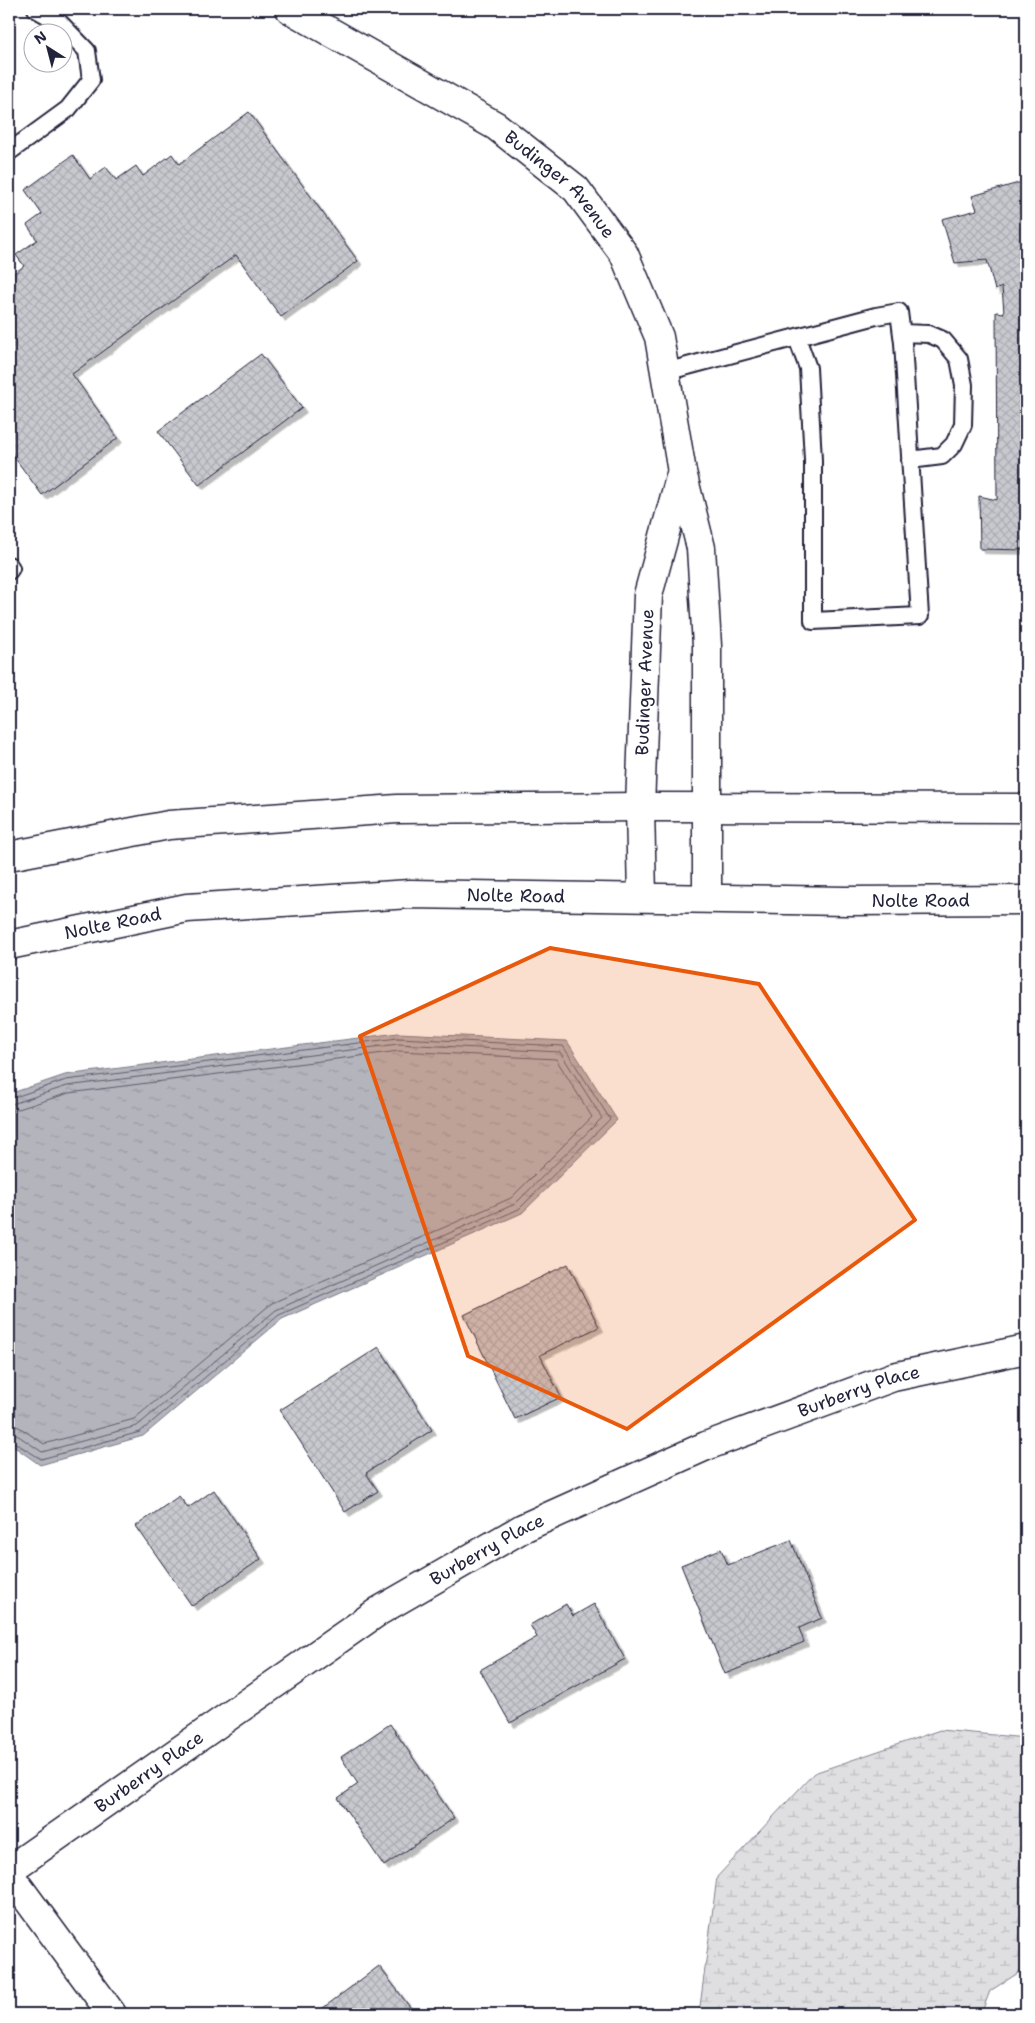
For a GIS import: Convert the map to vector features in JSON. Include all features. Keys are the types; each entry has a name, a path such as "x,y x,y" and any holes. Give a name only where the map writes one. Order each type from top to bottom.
{"street":[{"name":"Budinger Avenue","path":"290,9 496,126 576,189 624,254 659,337 682,472 701,548 707,646 707,898"},
{"name":"Budinger Avenue","path":"642,897 640,807 648,595 682,472"},
{"path":"9,856 169,825 397,809 640,807 1026,808"},
{"name":"Nolte Road","path":"9,945 187,908 410,894 1026,900"},
{"name":"Burberry Place","path":"9,1872 379,1611 523,1528 706,1446 894,1377 1026,1349"},
{"path":"9,1872 112,2014"}],"lane":[{"path":"9,152 68,109 91,80 87,51 59,22 36,9"},
{"path":"665,372 797,338 899,312 902,333 920,616 814,621 813,460 808,368 797,338"},
{"path":"902,333 929,334 943,340 959,359 964,385 963,426 954,444 942,456 910,460"},
{"path":"9,565 11,568 9,571"}],"highlighted area":[{"path":"550,948 759,984 915,1220 627,1429 468,1356 360,1036"}],"green space":[{"path":"940,1730 1026,1738 1026,1968 990,1991 981,2014 699,2014 717,1877 814,1773"}],"water":[{"path":"398,1033 567,1041 617,1120 522,1213 282,1319 143,1436 40,1465 9,1443 9,1094 65,1075"}],"building":[{"path":"249,112 358,261 281,317 236,255 72,374 118,438 42,495 9,450 9,277 24,266 16,255 37,240 27,225 42,214 25,190 73,155 90,179 106,167 116,180 136,166 143,176 172,154 179,164"},
{"path":"1026,181 1026,550 980,549 979,496 997,500 996,312 1004,313 1002,287 995,290 987,260 955,263 942,219 977,210 972,196"},
{"path":"261,354 302,408 199,485 158,431"},
{"path":"568,1264 599,1327 540,1355 561,1397 515,1419 464,1315"},
{"path":"379,1347 432,1430 366,1473 378,1491 345,1512 280,1410"},
{"path":"214,1490 261,1559 192,1606 136,1526 179,1496 188,1508"},
{"path":"791,1540 822,1618 799,1628 804,1642 725,1674 681,1565 721,1549 728,1565"},
{"path":"566,1604 573,1616 594,1604 625,1659 510,1723 480,1670 537,1637 530,1625"},
{"path":"390,1724 454,1818 384,1866 338,1798 358,1784 341,1757"},
{"path":"379,1966 415,2014 315,2014"}]}
